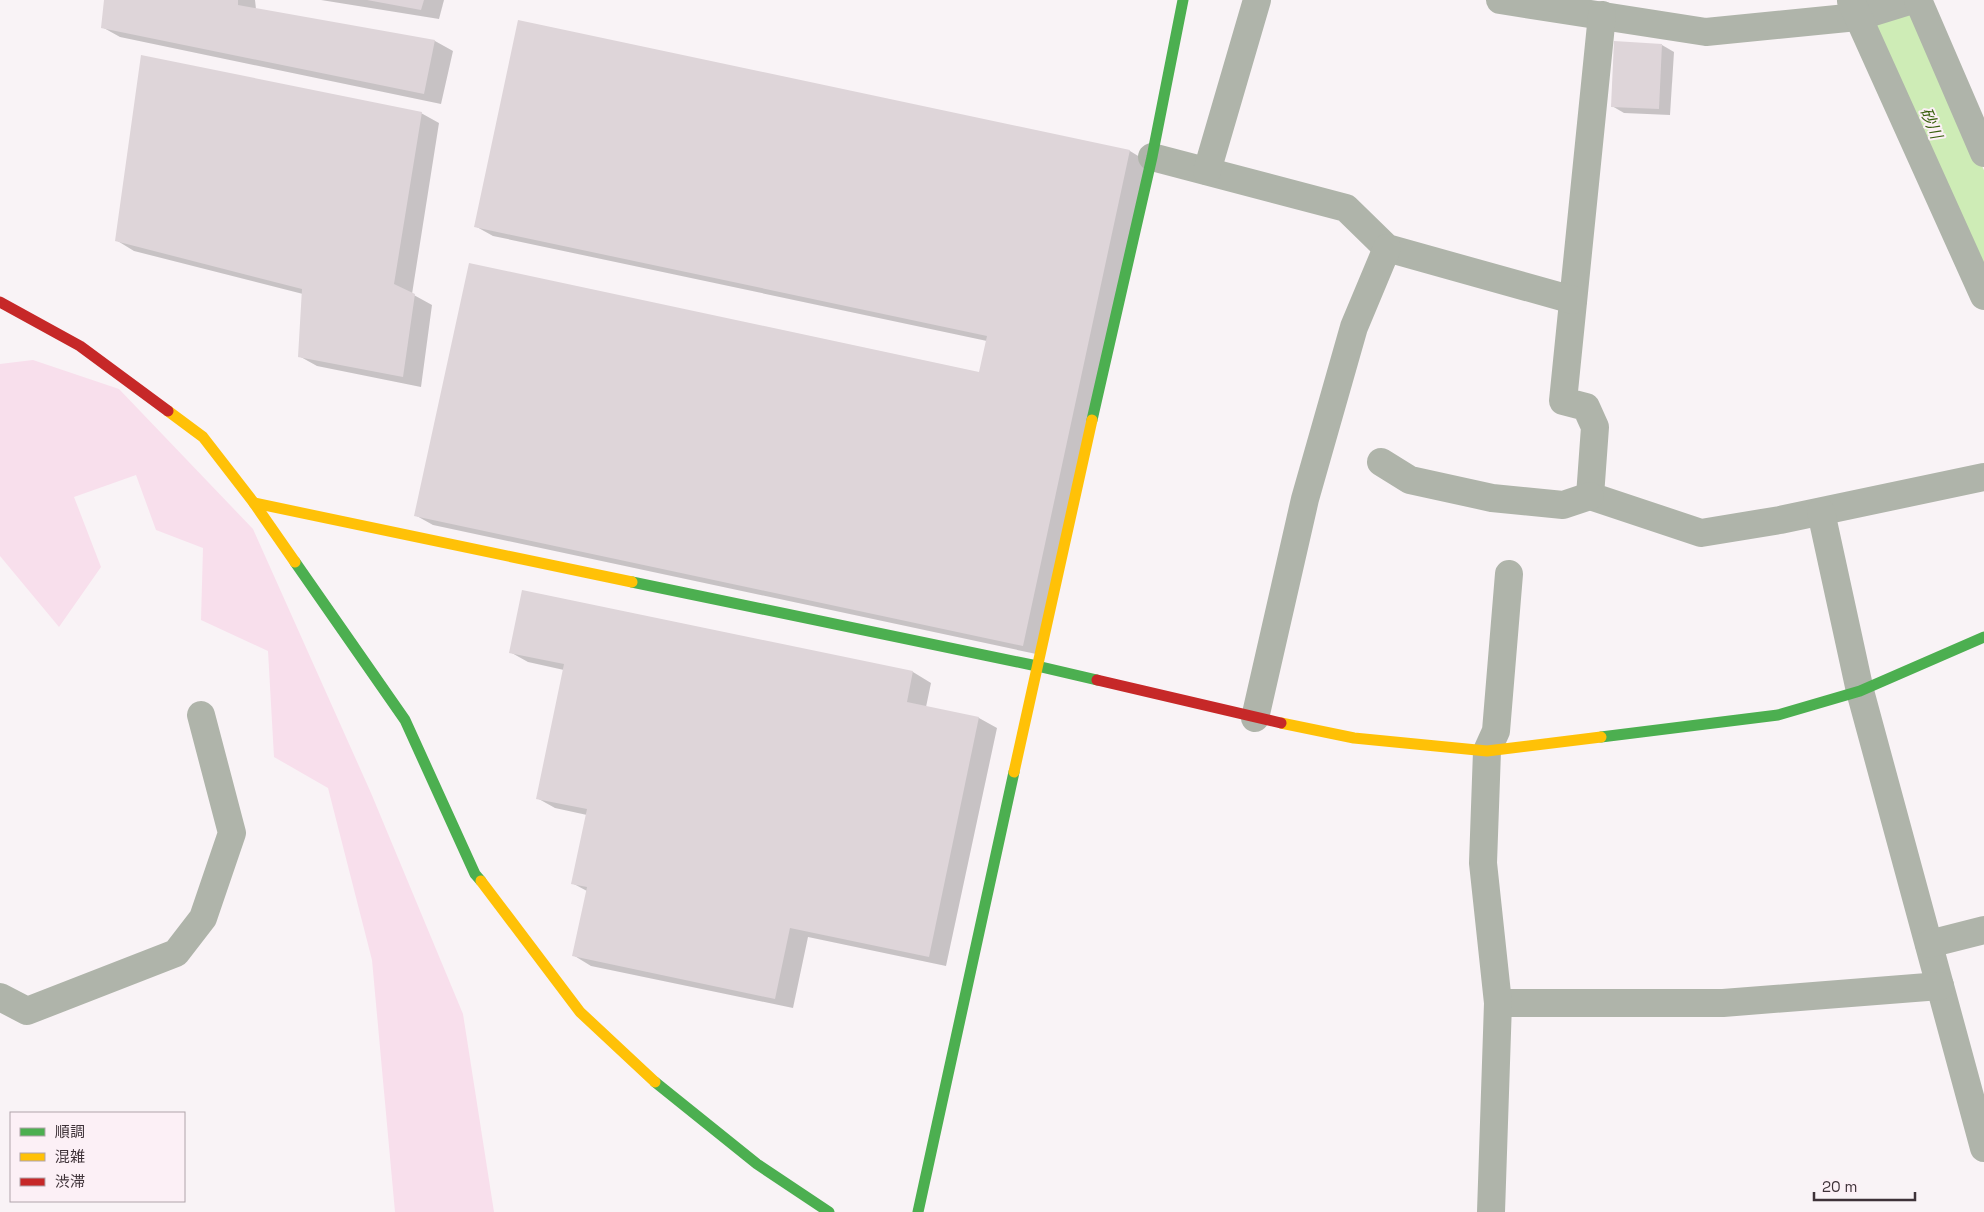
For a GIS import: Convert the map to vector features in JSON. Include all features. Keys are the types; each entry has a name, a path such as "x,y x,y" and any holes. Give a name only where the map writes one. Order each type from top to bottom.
{"street":[{"path":"918,1212 1037,666 1152,157 1183,0"},
{"path":"1207,171 1257,0"},
{"path":"1500,0 1706,32 1912,0"},
{"path":"1918,0 1984,153"},
{"path":"1854,8 1984,296"},
{"path":"1590,496 1595,427 1586,407 1563,400 1602,16"},
{"path":"1152,157 1346,208 1387,248 1573,300"},
{"path":"1255,718 1311,480 1354,327 1387,248"},
{"path":"0,302 80,346 203,437 254,503 405,720 475,874 580,1012 663,1089 757,1164 829,1212"},
{"path":"1381,462 1410,480 1492,498 1563,505 1590,496 1701,533 1821,512 1984,477"},
{"path":"254,503 1037,666 1255,718 1354,738 1487,751 1778,715 1860,691 1984,637"},
{"path":"1821,512 1860,691 1984,1148"},
{"path":"1491,1212 1498,1003 1483,863 1487,751 1496,731 1509,574"},
{"path":"0,997 27,1011 176,953 203,918 232,834 201,715"},
{"path":"1929,944 1984,930"},
{"path":"1498,1003 1723,1003 1940,986"}],"shaded area":[{"path":"33,360 119,389 253,529 371,793 463,1014 494,1212 395,1212 372,960 328,788 274,757 268,651 201,620 203,548 156,530 136,475 74,497 101,567 59,627 0,556 0,364"}],"building":[{"path":"104,0 238,0 238,5 435,40 424,94 101,28"},
{"path":"367,0 424,0 421,10"},
{"path":"518,20 1130,150 1023,646 414,516 469,263 979,372 987,336 474,227"},
{"path":"1614,41 1662,44 1659,109 1611,107"},
{"path":"141,55 422,112 394,284 415,294 403,377 298,357 302,289 115,241"},
{"path":"522,590 913,671 907,702 979,717 929,957 790,928 775,999 572,956 587,887 571,884 587,809 536,799 564,664 509,653"}],"waterway":[{"name":"砂川","path":"1878,0 1984,246"}],"traffic: fast":[{"path":"1092,420 1152,157 1183,0"},
{"path":"295,562 405,720 475,874 481,881"},
{"path":"632,582 1097,680"},
{"path":"1601,737 1778,715 1860,691 1984,637"},
{"path":"918,1212 1014,772"},
{"path":"655,1082 757,1164 829,1212"}],"traffic: slow":[{"path":"168,411 203,437 254,503 295,562"},
{"path":"1014,772 1092,420"},
{"path":"254,503 632,582"},
{"path":"1281,723 1354,738 1487,751 1601,737"},
{"path":"481,881 580,1012 655,1082"}],"traffic: jam":[{"path":"0,302 80,346 168,411"},
{"path":"1097,680 1281,723"}]}
